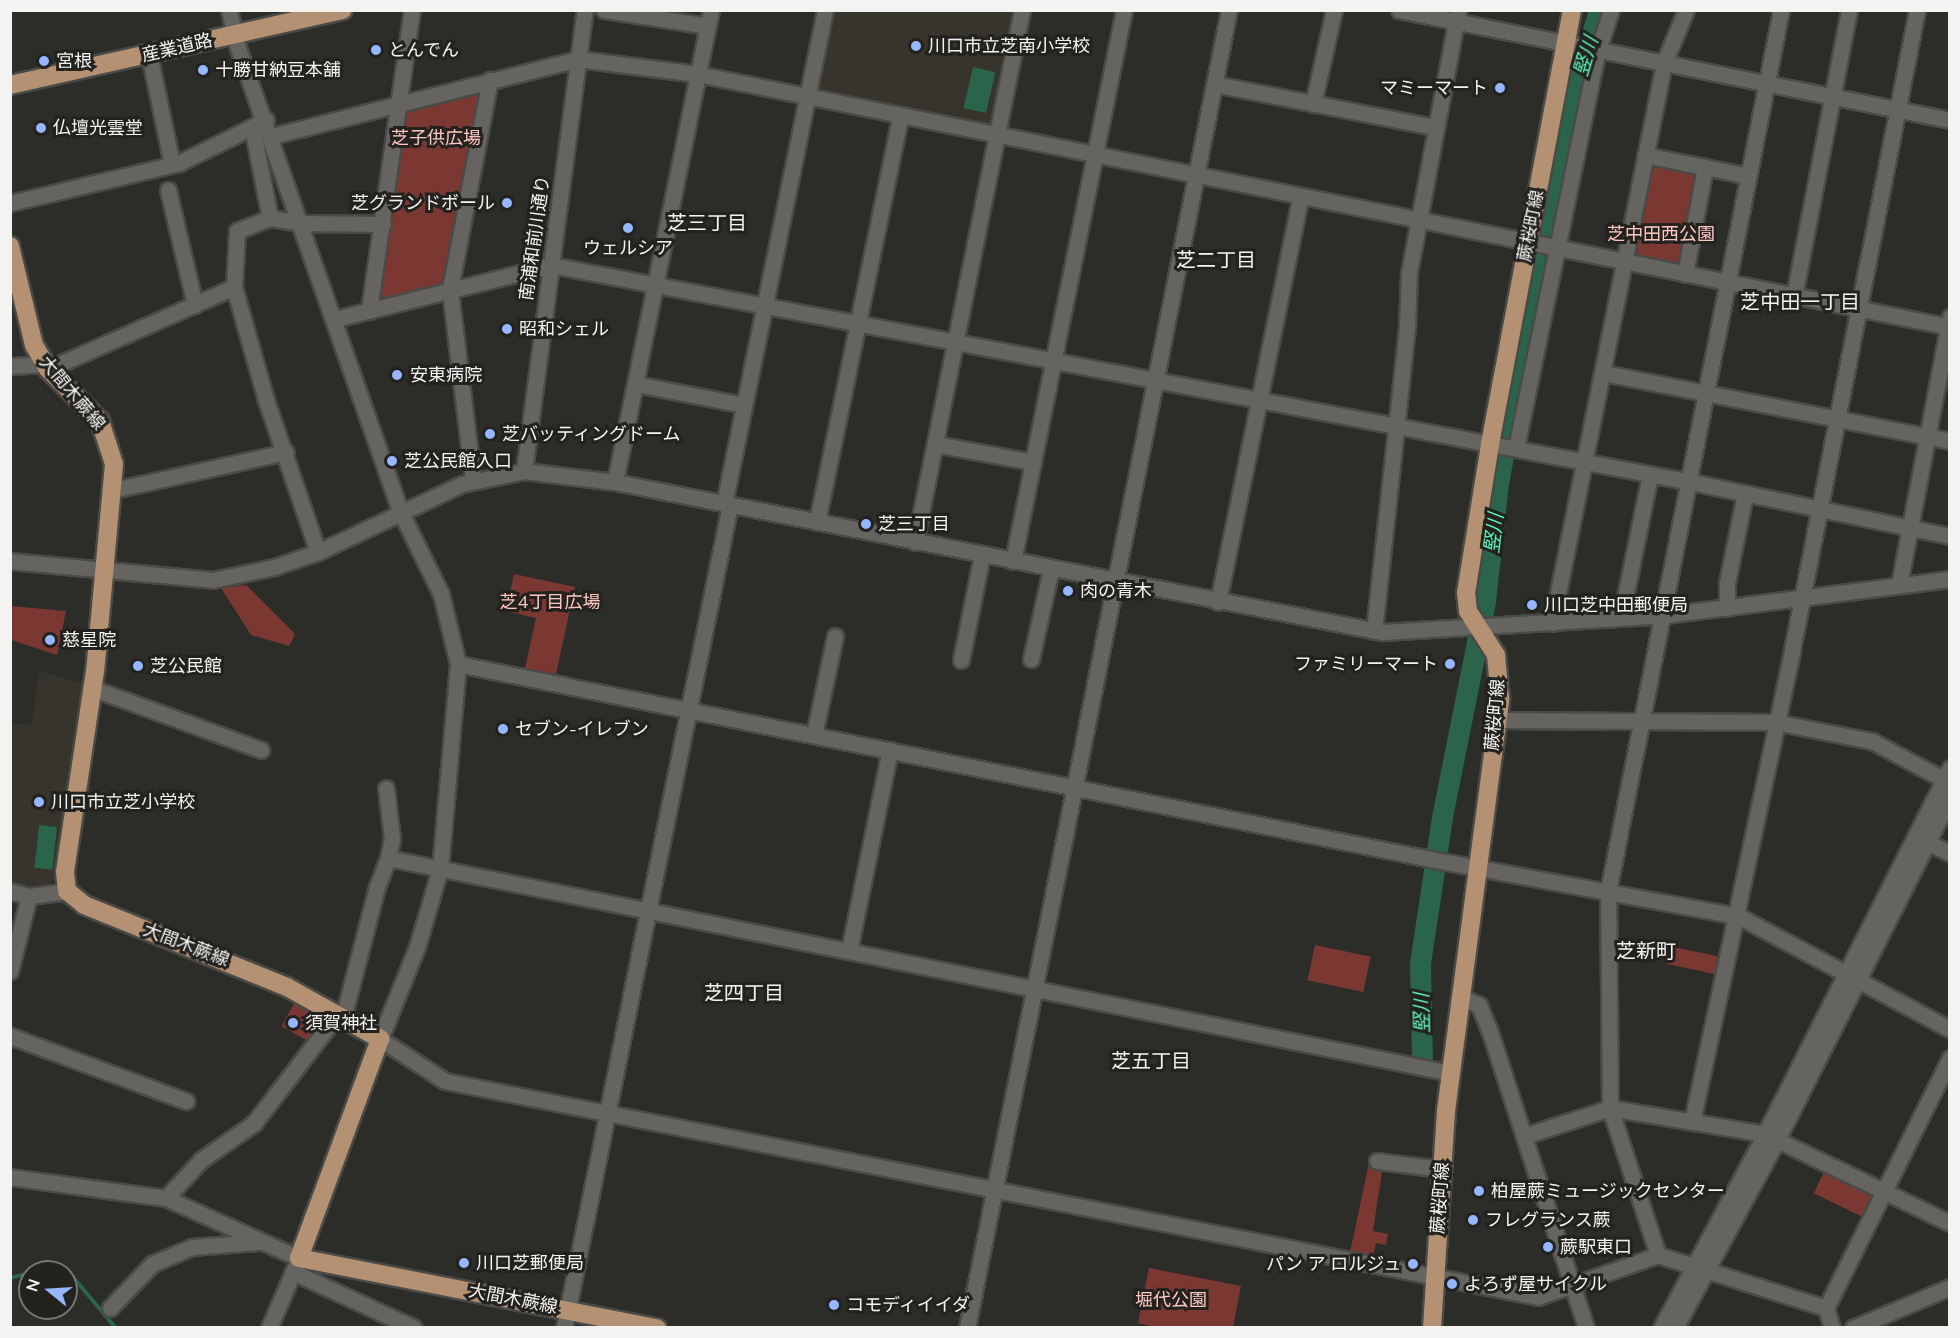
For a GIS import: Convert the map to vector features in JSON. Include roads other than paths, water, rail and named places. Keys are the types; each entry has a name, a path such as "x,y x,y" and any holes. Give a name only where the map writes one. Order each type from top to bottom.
{"main road":[{"name":"産業道路","path":"10,85 343,10"},
{"name":"蕨桜町線","path":"1432,1328 1441,1169 1450,1073 1497,720 1499,668 1479,627 1468,611 1466,593 1503,446 1530,243 1570,45 1572,10"},
{"name":"大間木蕨線","path":"10,246 30,335 47,366 91,411 106,432 114,464 106,570 92,688 64,872 67,891 84,905 274,980 380,1039"},
{"path":"296,1265 380,1039"},
{"name":"大間木蕨線","path":"296,1265 566,1319 657,1328"}],"street":[{"path":"229,10 259,124 270,218"},
{"path":"369,311 412,10"},
{"name":"南浦和前川通り","path":"524,471 585,10"},
{"path":"604,10 708,26"},
{"path":"615,482 711,10"},
{"path":"566,1319 688,710 744,405 825,10"},
{"path":"915,542 1022,10"},
{"path":"1013,561 1124,10"},
{"path":"967,1328 1229,10"},
{"path":"1313,104 1334,10"},
{"path":"1399,10 1457,17 1570,45 1950,120"},
{"path":"1503,446 1553,248 1596,50 1611,10"},
{"path":"1552,623 1604,373 1664,63 1686,10"},
{"path":"1658,1255 1610,1108 1608,892 1641,720 1665,615 1706,391 1781,10"},
{"path":"1794,296 1849,10"},
{"path":"1692,1122 1738,916 1917,10"},
{"path":"1374,632 1397,426 1409,273 1457,17"},
{"path":"149,54 172,164"},
{"path":"272,136 398,102 579,59 698,74 1418,222 1794,296 1949,323 1925,436 1899,585"},
{"path":"473,480 450,289 490,80"},
{"path":"1215,84 1435,127"},
{"path":"817,522 900,116"},
{"path":"259,124 272,136 401,513 441,594 458,664 440,868 417,947 380,1039 445,1081 1435,1278 1538,1297 1658,1255 1826,1308"},
{"path":"10,203 172,164 259,124"},
{"path":"1645,155 1748,176"},
{"path":"1685,274 1705,167"},
{"path":"168,190 195,305"},
{"path":"1218,602 1300,198"},
{"path":"318,552 308,516 297,496 286,452 266,400 234,287 239,228 270,218 302,223 383,224"},
{"path":"335,319 551,265 1650,474 1950,536"},
{"path":"10,366 47,366 234,287"},
{"path":"1604,373 1706,391 1950,441"},
{"path":"636,384 744,405"},
{"path":"935,444 1033,462"},
{"path":"113,490 286,452"},
{"path":"10,561 213,580 274,567 318,552 473,480 524,471 615,482 1374,632 1665,615 1950,579"},
{"path":"1621,617 1650,474"},
{"path":"1727,608 1726,583 1746,494"},
{"path":"961,660 982,555"},
{"path":"1031,659 1051,568"},
{"path":"814,735 835,636"},
{"path":"458,664 1435,860 1738,916 1950,1029"},
{"path":"92,688 261,750"},
{"path":"1497,720 1776,722 1872,741 1948,777 1853,976 1772,1136 1700,1268 1661,1328"},
{"path":"849,951 890,750"},
{"path":"166,1198 201,1160 254,1123 340,1016 392,839 386,788"},
{"path":"1853,976 1950,797"},
{"path":"1927,842 1950,853"},
{"path":"388,858 1450,1073"},
{"path":"10,891 29,896 67,891"},
{"path":"10,970 29,896"},
{"path":"1461,998 1481,1010 1586,1328"},
{"path":"10,1036 186,1101"},
{"path":"1832,1328 1826,1308 1950,1058"},
{"path":"1524,1136 1610,1108 1772,1136 1950,1223"},
{"path":"1377,1161 1441,1169"},
{"path":"10,1177 166,1198 258,1242 414,1328"},
{"path":"110,1308 152,1264 192,1248 258,1242"},
{"path":"269,1328 296,1265"},
{"path":"1675,1328 1700,1268"},
{"path":"1862,1326 1950,1287"}],"waterway":[{"name":"竪川","path":"1422,1061 1420,963 1442,817 1485,601 1498,483 1568,114 1599,10"},
{"path":"10,1278 18,1276"},
{"path":"78,1283 116,1328"}],"place":[{"name":"川口市立芝南小学校","path":"916,46"},
{"name":"とんでん","path":"376,50"},
{"name":"宮根","path":"44,61"},
{"name":"十勝甘納豆本舗","path":"203,70"},
{"name":"マミーマート","path":"1500,88"},
{"name":"仏壇光雲堂","path":"41,128"},
{"name":"芝グランドボール","path":"507,203"},
{"name":"ウェルシア","path":"628,228"},
{"name":"昭和シェル","path":"507,329"},
{"name":"安東病院","path":"397,375"},
{"name":"芝バッティングドーム","path":"490,434"},
{"name":"芝公民館入口","path":"392,461"},
{"name":"芝三丁目","path":"866,524"},
{"name":"肉の青木","path":"1068,591"},
{"name":"川口芝中田郵便局","path":"1532,605"},
{"name":"慈星院","path":"50,640"},
{"name":"ファミリーマート","path":"1450,664"},
{"name":"芝公民館","path":"138,666"},
{"name":"セブン-イレブン","path":"503,729"},
{"name":"川口市立芝小学校","path":"39,802"},
{"name":"須賀神社","path":"293,1023"},
{"name":"柏屋蕨ミュージックセンター","path":"1479,1191"},
{"name":"フレグランス蕨","path":"1473,1220"},
{"name":"蕨駅東口","path":"1548,1247"},
{"name":"川口芝郵便局","path":"464,1263"},
{"name":"パン ア ロルジュ","path":"1413,1264"},
{"name":"よろず屋サイクル","path":"1452,1284"},
{"name":"コモディイイダ","path":"834,1305"}],"district":[{"name":"芝三丁目","path":"707,222"},
{"name":"芝二丁目","path":"1216,259"},
{"name":"芝中田一丁目","path":"1800,301"},
{"name":"芝新町","path":"1646,950"},
{"name":"芝四丁目","path":"744,992"},
{"name":"芝五丁目","path":"1151,1060"}],"park label":[{"name":"芝子供広場","path":"436,138"},
{"name":"芝中田西公園","path":"1661,234"},
{"name":"芝4丁目広場","path":"550,602"},
{"name":"堀代公園","path":"1171,1300"}]}
